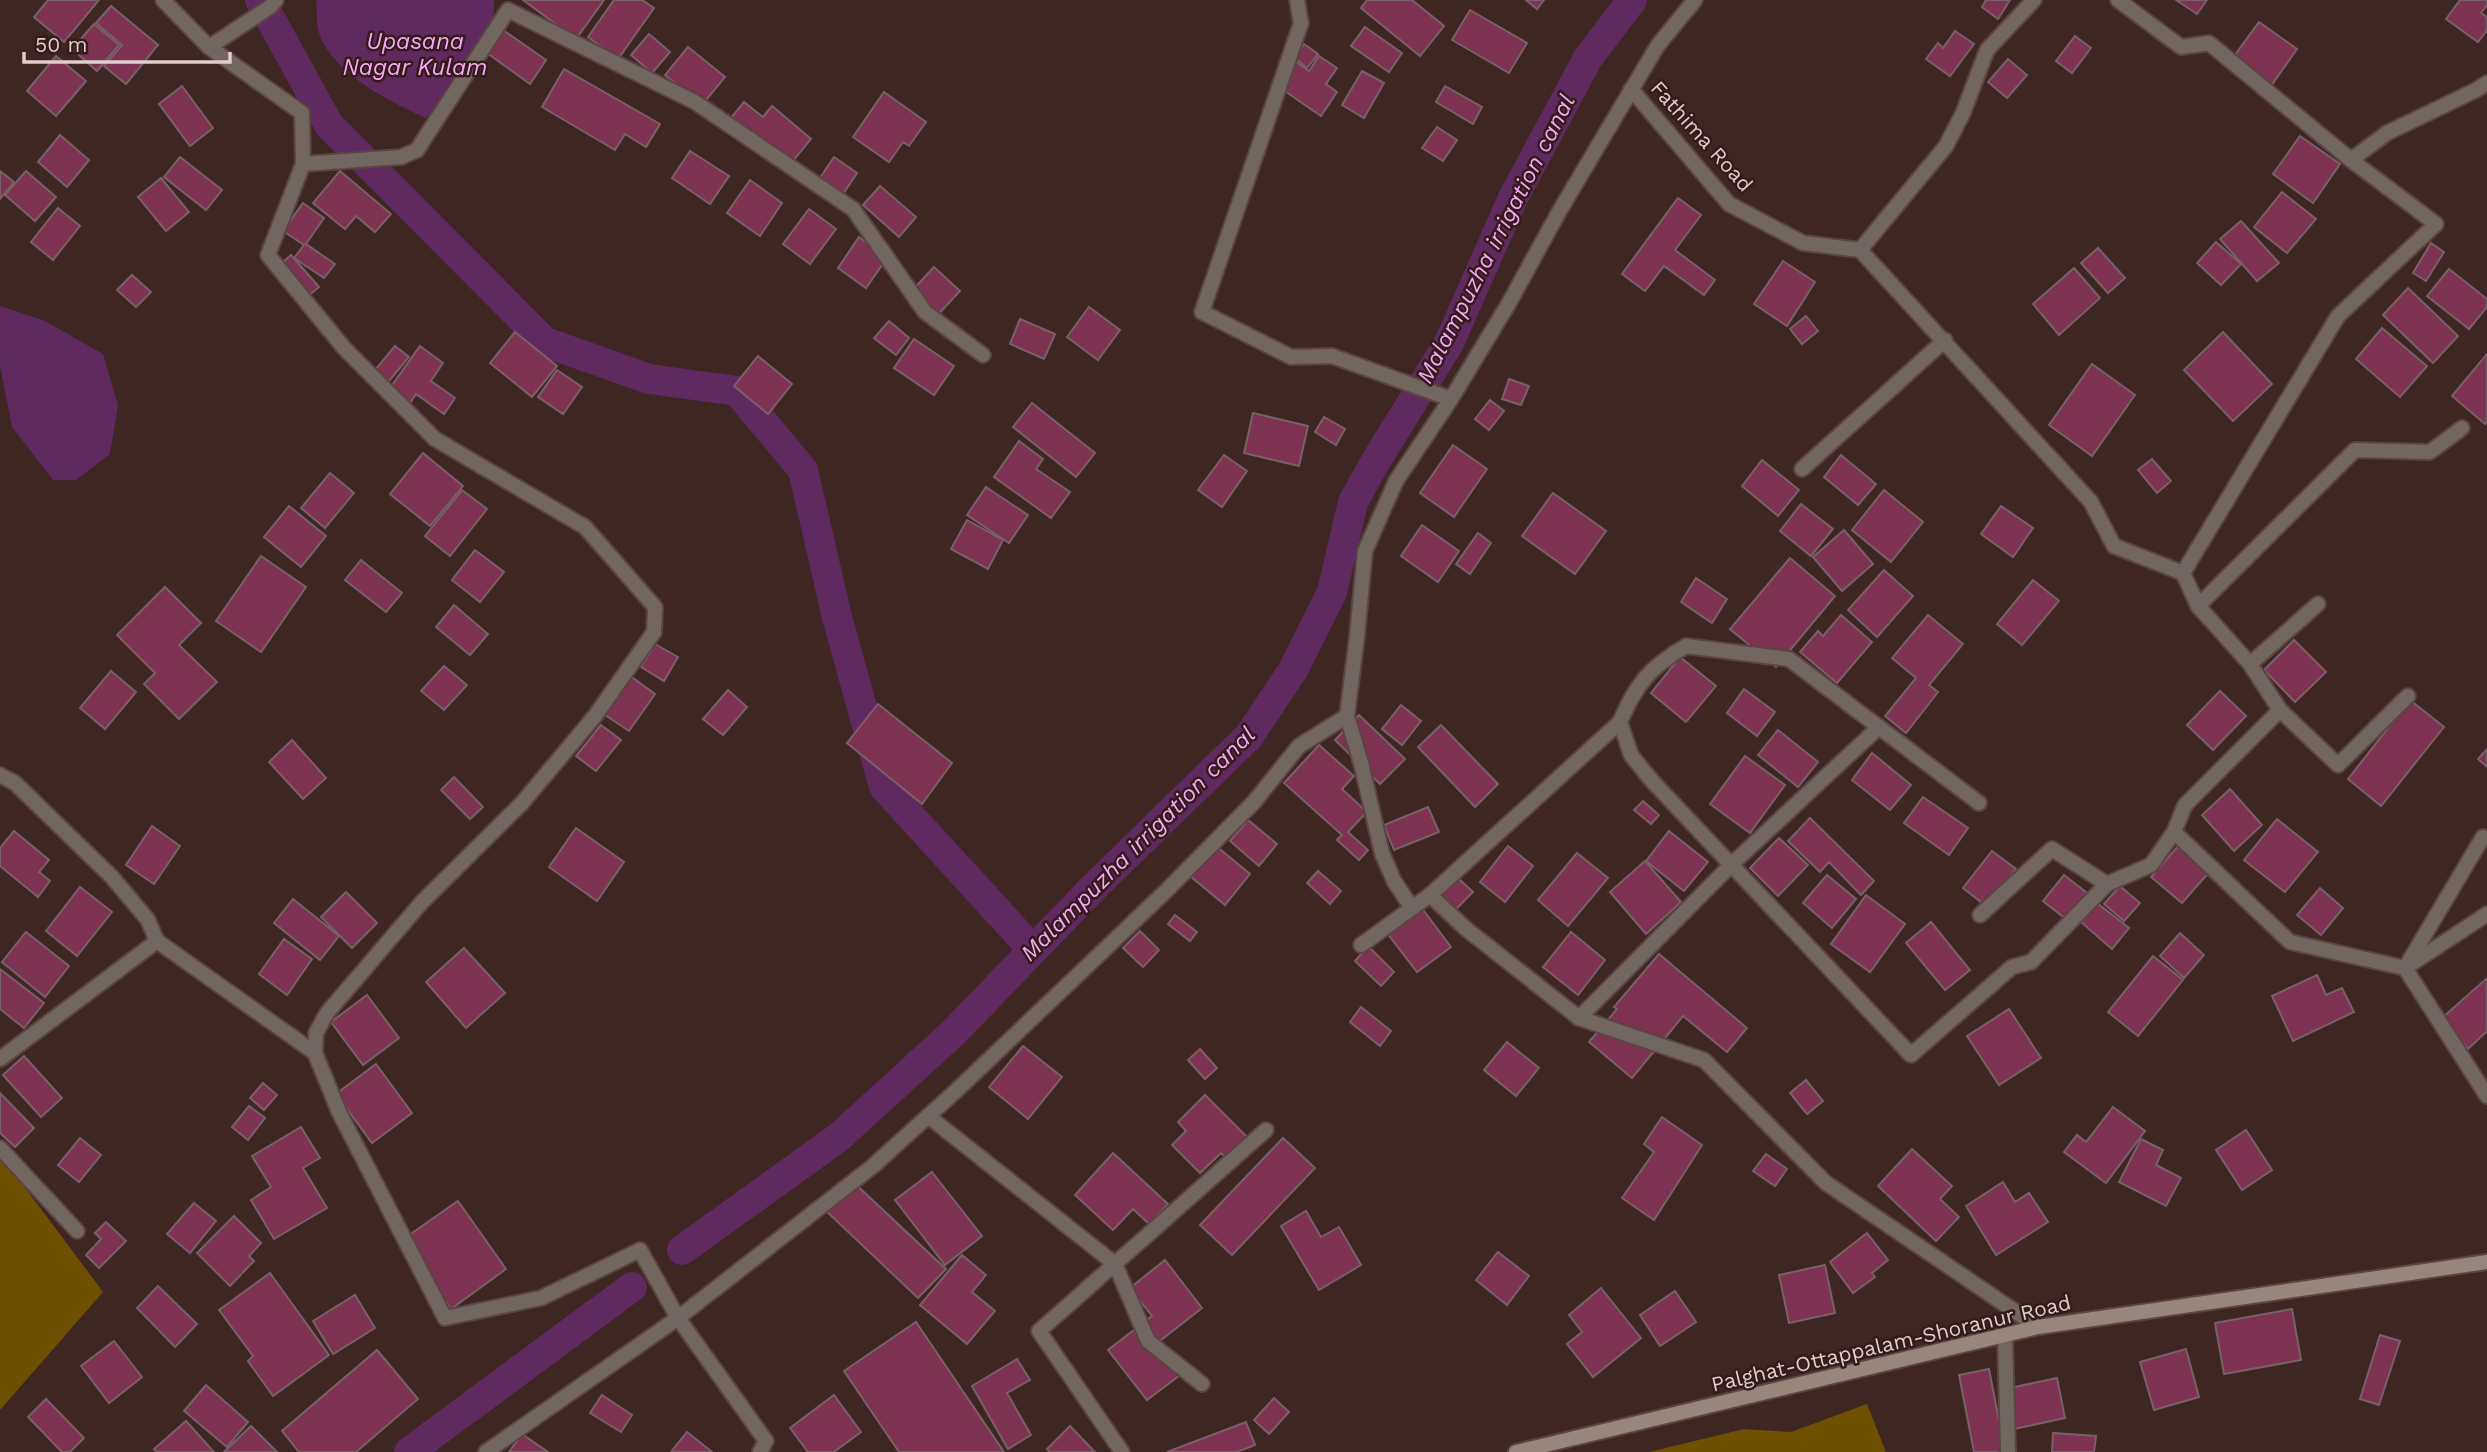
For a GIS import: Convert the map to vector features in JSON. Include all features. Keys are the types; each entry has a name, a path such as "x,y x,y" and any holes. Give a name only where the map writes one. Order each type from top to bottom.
{"main road":[{"name":"Palghat-Ottappalam-Shoranur Road","path":"1516,1452 2038,1327 2487,1262"}],"street":[{"path":"163,0 209,47 302,113 303,164 268,255 344,348 435,439 585,527 655,607 654,632 595,716 522,803 422,902 327,1013 316,1033 316,1053 339,1112 445,1318 541,1298 640,1250 678,1318 766,1441 760,1452"},
{"path":"209,47 270,7 276,0"},
{"path":"1297,0 1301,23 1202,312 1291,357 1332,356 1451,399"},
{"path":"1412,908 1394,881 1382,853 1347,716 1365,551 1396,481 1451,399 1658,45 1695,0"},
{"path":"2034,0 1986,50 1963,113 1947,146 1860,250 2091,502 2114,546 2183,573 2198,606 2250,664 2280,710 2338,765 2408,696"},
{"path":"2118,0 2181,47 2209,43 2351,160 2436,224 2338,316 2183,573"},
{"path":"303,164 401,157 417,150 508,10 695,102 853,209 925,312 983,355"},
{"path":"2351,160 2387,133 2487,83"},
{"name":"Fathima Road","path":"1631,89 1729,204 1803,243 1860,250"},
{"path":"1802,468 1945,341"},
{"path":"2198,606 2355,450 2430,452 2462,428"},
{"path":"2250,664 2318,604"},
{"path":"1361,946 1430,895 1620,722 1632,694 1651,670 1686,646 1789,659 1979,803"},
{"path":"1620,722 1631,755 1911,1055 2012,967 2031,962 2107,884 2151,865 2174,832 2185,805 2280,710"},
{"path":"486,1452 678,1318 873,1166 1166,891 1254,802 1299,746 1347,716"},
{"path":"1579,1018 1732,864 1879,727"},
{"path":"0,775 15,783 112,877 148,920 157,941 316,1053"},
{"path":"2174,832 2290,942 2405,968 2487,1096"},
{"path":"2405,968 2483,837"},
{"path":"1980,915 2052,849 2107,884"},
{"path":"1430,895 1465,928 1579,1018 1704,1060 1826,1183 2038,1327"},
{"path":"2405,968 2487,914"},
{"path":"0,1059 157,941"},
{"path":"928,1116 1115,1264 1148,1341 1202,1384"},
{"path":"1122,1452 1039,1332 1266,1130"},
{"path":"0,1148 77,1231"},
{"path":"2005,1335 2008,1452"}],"shaded area":[{"path":"0,1154 103,1292 0,1410"},
{"path":"1867,1404 1886,1452 1649,1452 1744,1429 1791,1432"}],"water":[{"name":"Upasana Nagar Kulam","path":"316,0 494,0 494,12 486,39 472,68 447,101 425,118 363,84 336,61 319,33"},
{"path":"0,306 45,321 103,354 118,405 110,454 76,480 53,480 12,427 0,366"}],"building":[{"path":"48,0 99,0 64,42 34,17"},
{"path":"523,0 604,0 576,39"},
{"path":"614,0 642,0 654,8 618,59 588,37"},
{"path":"1367,0 1412,0 1444,26 1420,56 1361,8"},
{"path":"1526,0 1544,0 1537,9"},
{"path":"1986,0 2010,0 1998,19 1982,7"},
{"path":"2176,0 2207,0 2197,14"},
{"path":"2460,0 2487,0 2481,13 2487,17 2487,30 2478,42 2446,19"},
{"path":"111,6 158,45 126,84 104,66 122,45 96,23"},
{"path":"1470,10 1527,43 1509,73 1452,40"},
{"path":"2259,22 2297,49 2271,86 2232,59"},
{"path":"94,24 119,45 97,71 72,49"},
{"path":"1365,27 1402,53 1389,72 1351,46"},
{"path":"503,30 546,60 530,84 487,53"},
{"path":"1955,31 1974,44 1950,76 1926,59 1938,43 1943,48"},
{"path":"649,34 670,52 652,73 631,55"},
{"path":"2075,36 2091,48 2072,73 2056,61"},
{"path":"1304,44 1318,54 1307,68 1294,57"},
{"path":"688,47 725,77 702,105 665,75"},
{"path":"56,56 86,81 56,116 27,91"},
{"path":"1319,56 1337,68 1326,84 1337,92 1321,116 1279,87 1296,62 1309,71"},
{"path":"2008,59 2027,75 2007,98 1988,82"},
{"path":"564,69 660,124 646,147 625,134 615,150 542,107"},
{"path":"1362,71 1384,83 1364,118 1342,105"},
{"path":"182,86 213,128 190,146 159,104"},
{"path":"1445,86 1482,107 1473,124 1436,102"},
{"path":"884,92 926,122 909,146 903,142 889,162 853,137"},
{"path":"744,102 763,117 772,106 811,139 788,167 730,119"},
{"path":"1437,127 1457,140 1443,161 1422,148"},
{"path":"60,135 89,160 67,187 38,162"},
{"path":"2300,136 2340,164 2313,203 2273,174"},
{"path":"690,151 729,176 710,204 672,178"},
{"path":"180,157 222,190 206,210 164,177"},
{"path":"834,157 857,173 843,194 820,178"},
{"path":"0,171 14,182 0,199"},
{"path":"26,171 56,197 35,221 5,195"},
{"path":"340,171 391,214 375,232 356,216 345,229 313,203"},
{"path":"161,178 189,212 166,231 138,197"},
{"path":"750,180 782,203 760,236 727,213"},
{"path":"880,186 916,217 899,237 863,205"},
{"path":"2282,192 2316,219 2287,253 2254,227"},
{"path":"1678,198 1701,215 1675,250 1715,280 1704,295 1664,266 1645,291 1622,274"},
{"path":"303,203 324,218 306,244 335,264 324,278 294,258 304,245 283,231"},
{"path":"58,208 80,226 53,260 31,242"},
{"path":"809,209 836,229 810,264 783,244"},
{"path":"2241,221 2279,263 2257,281 2220,239"},
{"path":"859,237 887,258 866,288 838,268"},
{"path":"2216,242 2241,264 2221,285 2197,263"},
{"path":"2431,243 2444,252 2426,281 2413,273"},
{"path":"2098,248 2125,278 2108,293 2081,263"},
{"path":"291,255 319,287 302,301 274,270"},
{"path":"1783,261 1815,282 1787,326 1754,304"},
{"path":"934,267 960,291 933,320 908,295"},
{"path":"2074,268 2100,298 2059,335 2033,304"},
{"path":"2449,269 2487,299 2487,307 2469,329 2427,296"},
{"path":"132,275 151,292 136,307 117,290"},
{"path":"2408,288 2458,336 2433,363 2383,315"},
{"path":"1089,307 1120,330 1098,360 1067,337"},
{"path":"1806,316 1818,331 1802,344 1790,329"},
{"path":"1020,319 1055,334 1044,359 1010,344"},
{"path":"889,321 909,338 896,355 874,338"},
{"path":"2382,328 2427,366 2400,397 2356,359"},
{"path":"515,332 557,366 532,397 490,363"},
{"path":"2223,332 2272,384 2233,421 2184,370"},
{"path":"914,339 954,366 934,395 894,368"},
{"path":"395,346 409,357 389,381 375,370"},
{"path":"420,346 443,363 431,381 455,398 444,414 416,394 410,403 390,388"},
{"path":"2487,354 2487,421 2485,424 2452,396"},
{"path":"758,356 792,384 768,414 734,386"},
{"path":"2092,364 2135,395 2092,456 2049,425"},
{"path":"557,370 582,387 563,414 538,397"},
{"path":"1509,379 1529,386 1521,405 1502,399"},
{"path":"1490,400 1504,411 1489,430 1475,419"},
{"path":"1032,403 1095,453 1076,477 1013,427"},
{"path":"1253,413 1308,426 1299,466 1244,453"},
{"path":"1324,417 1345,429 1336,445 1315,432"},
{"path":"1019,441 1043,459 1036,469 1070,492 1051,518 994,477"},
{"path":"1453,445 1487,469 1454,517 1420,493"},
{"path":"423,453 463,486 430,526 390,494"},
{"path":"1224,455 1247,471 1222,507 1198,490"},
{"path":"1841,455 1876,484 1858,505 1824,477"},
{"path":"2152,459 2171,481 2157,493 2138,470"},
{"path":"1762,460 1799,490 1778,516 1742,486"},
{"path":"330,473 354,493 325,528 301,508"},
{"path":"986,487 1028,515 1009,543 967,515"},
{"path":"462,490 487,509 450,556 425,536"},
{"path":"1884,490 1923,522 1891,562 1852,530"},
{"path":"1553,493 1606,531 1575,574 1522,536"},
{"path":"1801,504 1833,529 1811,556 1780,531"},
{"path":"289,506 326,536 301,567 264,537"},
{"path":"2001,506 2033,528 2013,557 1981,534"},
{"path":"967,520 1003,540 988,569 951,549"},
{"path":"1422,525 1459,551 1438,582 1401,556"},
{"path":"1844,530 1873,564 1842,591 1813,557"},
{"path":"1478,533 1491,543 1470,574 1456,564"},
{"path":"475,550 504,572 480,602 452,580"},
{"path":"261,556 306,587 261,652 216,621"},
{"path":"1790,558 1835,596 1776,667 1730,629"},
{"path":"361,560 402,593 386,612 345,580"},
{"path":"1884,570 1913,596 1877,637 1848,610"},
{"path":"1696,578 1727,599 1712,623 1681,602"},
{"path":"2033,580 2059,601 2022,645 1997,624"},
{"path":"165,587 201,623 179,645 217,682 179,719 144,684 155,673 117,635"},
{"path":"454,605 488,634 470,655 436,627"},
{"path":"1841,615 1872,642 1837,683 1800,652 1818,631 1823,636"},
{"path":"1928,615 1963,644 1929,685 1938,692 1906,733 1885,716 1916,678 1892,658"},
{"path":"2294,640 2326,672 2295,702 2264,670"},
{"path":"655,644 678,657 664,681 641,667"},
{"path":"1680,657 1716,686 1686,722 1651,693"},
{"path":"444,666 467,685 444,710 421,691"},
{"path":"111,671 136,692 105,729 80,708"},
{"path":"629,675 655,694 629,731 602,713"},
{"path":"1744,689 1775,712 1757,736 1727,713"},
{"path":"728,690 747,707 723,735 703,719"},
{"path":"2220,691 2246,716 2213,750 2187,725"},
{"path":"2410,700 2444,727 2381,806 2348,779"},
{"path":"878,704 952,763 922,804 847,743"},
{"path":"1401,705 1421,721 1402,745 1382,729"},
{"path":"1359,715 1405,759 1380,784 1335,740"},
{"path":"601,725 621,740 596,771 576,756"},
{"path":"1441,725 1498,784 1475,807 1418,747"},
{"path":"1778,730 1818,762 1798,787 1758,755"},
{"path":"292,740 326,778 303,799 269,762"},
{"path":"1319,745 1354,776 1342,789 1367,812 1348,832 1368,850 1359,860 1337,840 1342,835 1284,783"},
{"path":"2487,749 2487,767 2478,759"},
{"path":"1872,753 1911,785 1890,810 1852,780"},
{"path":"1745,756 1785,785 1750,833 1710,804"},
{"path":"454,777 483,807 470,819 441,790"},
{"path":"2230,789 2262,825 2234,851 2202,815"},
{"path":"1923,797 1968,828 1949,855 1904,823"},
{"path":"1643,801 1659,815 1651,824 1634,810"},
{"path":"1428,807 1439,832 1394,850 1384,825"},
{"path":"1810,818 1874,881 1861,895 1829,862 1820,872 1788,841"},
{"path":"2277,819 2318,852 2285,892 2244,860"},
{"path":"1248,820 1277,844 1259,866 1230,841"},
{"path":"152,826 180,846 154,884 126,865"},
{"path":"576,828 624,862 597,901 549,867"},
{"path":"14,831 49,860 39,872 50,881 38,897 0,866 0,848"},
{"path":"1669,831 1708,862 1684,891 1646,861"},
{"path":"1779,838 1808,865 1778,896 1750,868"},
{"path":"2180,844 2211,870 2182,903 2151,877"},
{"path":"1215,845 1250,874 1225,905 1190,876"},
{"path":"1508,846 1533,866 1505,902 1480,882"},
{"path":"1992,851 2016,869 1986,906 1963,888"},
{"path":"1577,853 1608,878 1568,926 1538,900"},
{"path":"1645,861 1681,902 1646,934 1610,892"},
{"path":"1318,871 1341,891 1330,904 1307,883"},
{"path":"1827,875 1856,899 1832,928 1803,903"},
{"path":"2064,875 2087,893 2066,919 2043,901"},
{"path":"1457,877 1473,892 1456,909 1441,895"},
{"path":"2120,886 2140,903 2124,921 2104,904"},
{"path":"80,887 112,912 77,956 46,931"},
{"path":"2320,888 2343,908 2321,935 2297,915"},
{"path":"346,892 377,923 352,948 321,917"},
{"path":"1866,895 1905,924 1870,972 1831,944"},
{"path":"293,899 339,936 320,960 274,923"},
{"path":"2097,903 2129,928 2112,949 2081,922"},
{"path":"1421,907 1451,947 1417,972 1387,933"},
{"path":"1175,915 1197,932 1190,941 1168,924"},
{"path":"1931,922 1970,970 1945,990 1906,943"},
{"path":"1140,931 1159,950 1143,967 1123,948"},
{"path":"26,932 69,966 45,997 2,962"},
{"path":"1571,932 1605,960 1578,995 1543,967"},
{"path":"2180,933 2204,955 2184,978 2160,956"},
{"path":"284,939 312,959 287,995 259,974"},
{"path":"1368,946 1394,972 1381,986 1355,961"},
{"path":"464,948 505,993 466,1028 426,982"},
{"path":"1659,954 1747,1028 1727,1052 1683,1016 1632,1078 1589,1042 1617,1009 1614,1007"},
{"path":"2153,956 2183,980 2138,1036 2108,1012"},
{"path":"0,969 44,1003 24,1028 0,1009"},
{"path":"2317,975 2326,995 2342,988 2354,1012 2293,1041 2272,996"},
{"path":"2487,978 2487,1031 2468,1049 2441,1019"},
{"path":"367,995 399,1038 363,1065 331,1022"},
{"path":"1361,1007 1391,1031 1380,1046 1350,1022"},
{"path":"2009,1009 2041,1058 1999,1085 1967,1036"},
{"path":"1507,1042 1539,1068 1516,1096 1484,1070"},
{"path":"1023,1046 1062,1077 1028,1119 989,1087"},
{"path":"1200,1049 1217,1068 1205,1079 1188,1060"},
{"path":"24,1056 62,1098 41,1117 3,1075"},
{"path":"376,1064 412,1113 372,1143 336,1094"},
{"path":"1806,1080 1823,1101 1807,1114 1790,1093"},
{"path":"263,1083 277,1095 264,1110 250,1098"},
{"path":"0,1093 34,1128 15,1147 0,1133"},
{"path":"1205,1095 1248,1138 1227,1159 1221,1153 1200,1173 1172,1145 1186,1131 1178,1122"},
{"path":"249,1106 265,1118 248,1140 232,1127"},
{"path":"2113,1107 2145,1131 2106,1183 2064,1152 2077,1135 2086,1142"},
{"path":"1662,1117 1702,1145 1654,1220 1622,1198 1654,1152 1644,1144"},
{"path":"301,1127 320,1158 303,1168 327,1208 274,1239 251,1200 271,1187 252,1156"},
{"path":"2246,1130 2272,1170 2242,1190 2216,1150"},
{"path":"80,1138 101,1155 79,1182 58,1165"},
{"path":"1283,1138 1315,1168 1232,1255 1200,1225"},
{"path":"2141,1139 2163,1150 2156,1165 2181,1178 2166,1206 2119,1182"},
{"path":"1912,1149 1952,1186 1940,1199 1959,1217 1936,1241 1878,1186"},
{"path":"1113,1153 1168,1204 1149,1224 1133,1209 1113,1230 1075,1195"},
{"path":"1766,1154 1787,1169 1775,1186 1753,1171"},
{"path":"932,1172 982,1236 945,1265 895,1200"},
{"path":"850,1179 946,1269 918,1298 823,1208"},
{"path":"2003,1182 2015,1202 2029,1193 2048,1222 1996,1255 1966,1206"},
{"path":"458,1201 506,1269 451,1309 402,1240"},
{"path":"194,1203 216,1221 190,1253 167,1234"},
{"path":"1306,1211 1321,1237 1339,1227 1361,1265 1319,1290 1281,1226"},
{"path":"234,1216 261,1243 249,1256 254,1261 230,1286 197,1253"},
{"path":"106,1222 126,1241 99,1268 86,1255 101,1239 95,1233"},
{"path":"1867,1233 1888,1260 1872,1273 1875,1277 1853,1293 1830,1262"},
{"path":"1498,1252 1529,1276 1507,1305 1476,1280"},
{"path":"962,1255 986,1275 972,1292 995,1311 967,1344 920,1305"},
{"path":"1165,1260 1202,1308 1156,1344 1180,1375 1147,1400 1108,1350 1152,1316 1130,1288"},
{"path":"1825,1265 1835,1313 1789,1323 1779,1275"},
{"path":"270,1273 329,1355 273,1396 248,1361 253,1356 219,1310"},
{"path":"158,1286 197,1324 175,1347 137,1308"},
{"path":"1601,1288 1641,1338 1593,1377 1567,1344 1582,1332 1569,1315"},
{"path":"1675,1291 1696,1322 1660,1346 1640,1315"},
{"path":"355,1295 375,1328 333,1354 313,1321"},
{"path":"2292,1309 2301,1360 2224,1374 2215,1323"},
{"path":"916,1322 1004,1452 899,1452 844,1371"},
{"path":"2380,1335 2400,1341 2379,1405 2360,1399"},
{"path":"114,1341 142,1377 109,1403 81,1366"},
{"path":"2186,1349 2199,1397 2154,1410 2140,1362"},
{"path":"377,1350 418,1399 356,1452 299,1452 282,1431"},
{"path":"1017,1359 1030,1380 1007,1393 1031,1435 1008,1449 972,1386"},
{"path":"1989,1369 2005,1452 1974,1452 1959,1375"},
{"path":"2057,1378 2065,1418 2014,1429 2005,1389"},
{"path":"206,1385 248,1422 227,1447 184,1411"},
{"path":"602,1395 632,1415 621,1432 590,1413"},
{"path":"834,1395 861,1432 834,1452 808,1452 790,1428"},
{"path":"1274,1398 1289,1412 1269,1434 1254,1420"},
{"path":"46,1399 84,1438 70,1452 62,1452 28,1417"},
{"path":"186,1421 214,1452 157,1452 154,1449"},
{"path":"1246,1422 1255,1445 1237,1452 1167,1452"},
{"path":"251,1426 277,1452 224,1452"},
{"path":"1070,1426 1095,1452 1050,1452 1047,1449"},
{"path":"687,1432 712,1452 671,1452"},
{"path":"2053,1433 2096,1436 2094,1452 2052,1452"},
{"path":"522,1434 548,1452 509,1452"}],"waterway":[{"path":"260,0 329,125 545,342 649,379 737,391 803,470 837,617 884,787 1033,950"},
{"name":"Malampuzha irrigation canal","path":"682,1250 839,1137 954,1032 1093,888 1249,736 1293,670 1332,592 1353,502 1449,343 1513,198 1588,58 1632,0"},
{"name":"Malampuzha irrigation canal","path":"409,1452 632,1287"}]}
